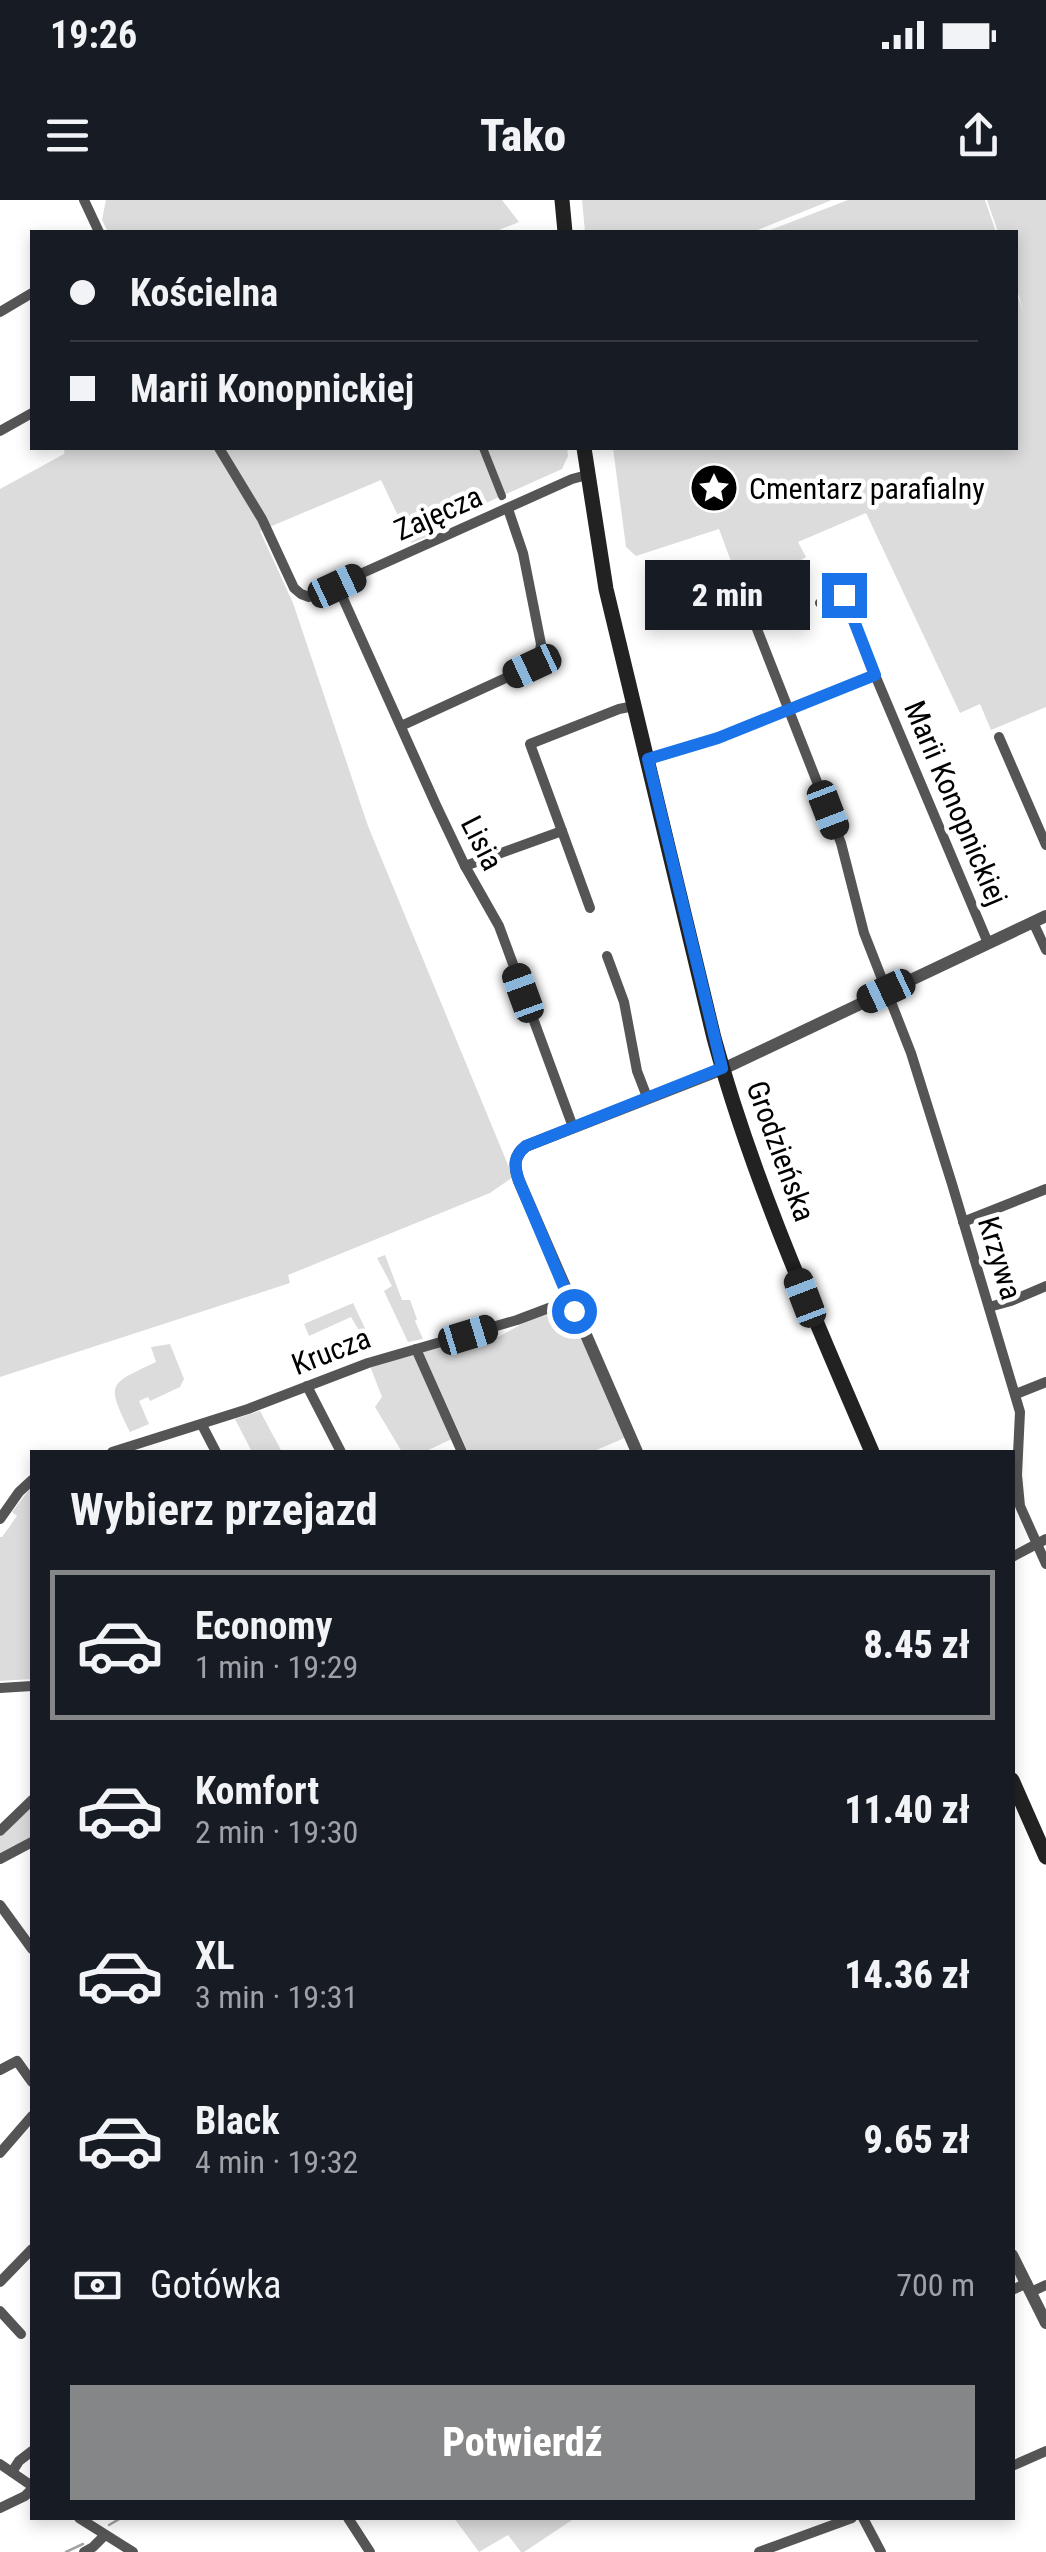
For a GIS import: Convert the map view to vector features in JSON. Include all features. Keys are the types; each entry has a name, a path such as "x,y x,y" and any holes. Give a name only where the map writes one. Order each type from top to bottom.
{"main road":[{"path":"562,200 564,230"},
{"name":"Grodzieńska","path":"584,450 606,589 722,1068 805,1298 871,1450"},
{"path":"1015,1787 1046,1857"}],"street":[{"path":"84,200 98,230"},
{"path":"0,312 30,294"},
{"path":"0,431 30,414"},
{"name":"Zajęcza","path":"220,450 262,519 294,588 310,597 586,476"},
{"path":"485,450 502,496"},
{"path":"402,726 532,666 539,656 541,644 523,554 508,509"},
{"name":"Lisia","path":"337,586 464,866 498,926 573,1127"},
{"name":"Marii Konopnickiej","path":"820,603 844,595 988,943"},
{"name":"Krzywa","path":"744,596 841,844 864,933 910,1053 963,1222 1020,1412 1020,1506 1041,1542 1046,1564"},
{"path":"648,759 718,738 875,675"},
{"path":"590,908 530,744 618,708 634,706"},
{"path":"999,738 1046,845"},
{"path":"464,866 562,831"},
{"path":"636,1450 515,1170 516,1157 526,1146 722,1068 1040,919 1046,950"},
{"path":"607,956 624,1002 637,1071 647,1097"},
{"path":"963,1222 1046,1189"},
{"path":"989,1307 1046,1286"},
{"name":"Krucza","path":"118,1450 368,1363 517,1320 570,1300"},
{"path":"416,1349 461,1450"},
{"path":"1016,1394 1046,1382"},
{"path":"308,1386 340,1450"},
{"path":"202,1424 215,1450"},
{"path":"0,1518 30,1482"},
{"path":"1015,1555 1041,1542"},
{"path":"0,1688 30,1686"},
{"path":"0,1830 30,1802"},
{"path":"0,1859 30,1843"},
{"path":"0,1906 30,1946"},
{"path":"0,2070 17,2061 30,2079"},
{"path":"0,2153 30,2118"},
{"path":"0,2282 30,2251"},
{"path":"1015,2261 1046,2322"},
{"path":"1015,2290 1046,2285"},
{"path":"0,2311 21,2334"},
{"path":"1015,2465 1046,2452"},
{"path":"12,2472 30,2453"},
{"path":"0,2464 30,2486"},
{"path":"0,2508 30,2490"},
{"path":"82,2520 133,2552"},
{"path":"349,2520 370,2552"},
{"path":"759,2552 837,2520"},
{"path":"865,2520 881,2552"},
{"path":"84,2552 105,2535"}],"shaded area":[{"path":"106,200 502,200 519,222 499,230 107,230 102,220"},
{"path":"582,200 832,200 758,230 585,230"},
{"path":"848,200 985,200 995,230 770,230"},
{"path":"987,200 1046,200 1046,707 991,730 980,704 960,713 866,513 798,542 806,557 744,596 719,529 636,556 626,547 613,450 1018,450 1018,297 1024,313 1018,294 1018,230 997,230"},
{"path":"65,450 567,450 568,456 562,469 426,530 429,536 411,543 381,480 260,531 293,603 368,826 513,1177 490,1193 288,1275 290,1283 0,1377 0,489 64,454"},
{"path":"385,1255 402,1300 410,1300 423,1339 408,1342 384,1291 392,1286 377,1258"},
{"path":"353,1303 372,1343 367,1344 351,1317 309,1336 304,1324"},
{"path":"572,1305 629,1436 597,1450 467,1450 425,1357 416,1349 496,1338 555,1306"},
{"path":"170,1344 184,1379 180,1387 150,1401 148,1397 139,1401 149,1424 130,1432 117,1403 116,1387 156,1362 151,1347"},
{"path":"414,1355 456,1437 428,1450 401,1450 375,1407 382,1397 370,1366"},
{"path":"260,1411 281,1450 251,1450 235,1419"},
{"path":"30,1489 30,1679 0,1681 0,1537 17,1516 12,1512"},
{"path":"30,1807 30,1841 0,1856 0,1837"},
{"path":"455,2520 572,2520 524,2552 508,2535 479,2552"}],"waterway":[{"path":"109,2525 118,2520"},
{"path":"66,2552 83,2544"}],"place":[{"name":"Cmentarz parafialny","path":"714,488"}],"route":[{"path":"574,1311 515,1170 520,1150 722,1068 648,759 718,738 875,675 844,595"}]}
